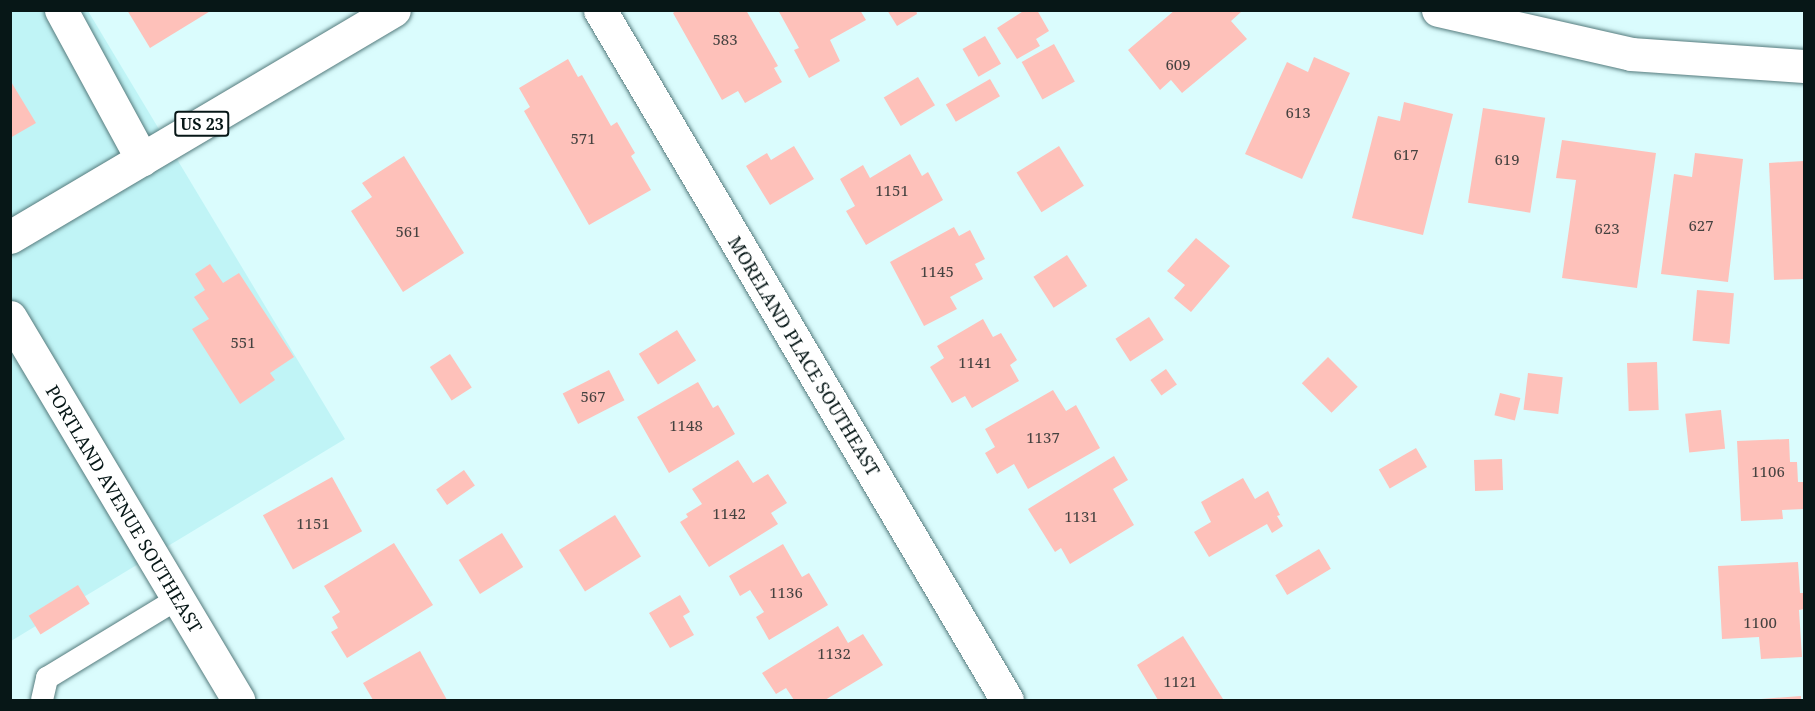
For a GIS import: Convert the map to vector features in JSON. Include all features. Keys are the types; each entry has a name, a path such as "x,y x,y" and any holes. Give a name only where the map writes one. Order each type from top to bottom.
{"main road":[{"path":"62,10 142,159"},
{"name":"US 23","path":"10,237 394,10"},
{"name":"MORELAND PLACE SOUTHEAST","path":"600,10 1007,700"},
{"path":"1438,10 1631,54 1804,66"},
{"name":"PORTLAND AVENUE SOUTHEAST","path":"10,317 238,700"}],"lane":[{"path":"42,700 46,678 177,599"}],"shaded area":[{"path":"11,11 88,11 345,439 11,641"}],"building":[{"path":"127,10 212,10 150,48"},
{"path":"677,10 746,10 778,66 774,68 782,82 745,103 738,91 722,100 673,13"},
{"path":"778,10 860,10 866,20 830,40 840,61 809,78 794,50 799,48"},
{"path":"887,10 916,10 917,14 897,26"},
{"path":"1025,10 1037,10 1049,31 1036,39 1040,46 1017,59 997,28"},
{"path":"1175,10 1239,10 1241,12 1231,21 1247,39 1182,93 1171,80 1160,90 1128,50"},
{"path":"985,36 1001,64 978,77 962,49"},
{"path":"1054,44 1075,82 1042,100 1022,62"},
{"path":"1314,57 1350,73 1302,179 1245,154 1287,62 1308,72"},
{"path":"568,59 578,77 582,75 611,126 617,122 635,153 631,156 651,190 589,225 524,111 530,107 519,88"},
{"path":"918,77 935,105 901,126 884,98"},
{"path":"990,79 1000,96 956,122 946,104"},
{"path":"10,80 36,123 10,138"},
{"path":"1404,102 1453,114 1423,235 1352,218 1378,116 1400,121"},
{"path":"1483,108 1545,118 1530,213 1468,203"},
{"path":"1562,140 1656,153 1637,288 1562,278 1576,180 1556,178"},
{"path":"794,146 814,179 770,205 746,166 767,153 771,160"},
{"path":"1059,146 1084,186 1042,212 1017,172"},
{"path":"1695,153 1743,159 1728,282 1661,274 1674,174 1692,177"},
{"path":"910,154 922,176 928,172 943,200 866,245 846,211 855,206 840,179 863,165 870,178"},
{"path":"404,156 464,253 403,292 351,211 372,197 362,183"},
{"path":"1804,161 1804,279 1774,280 1769,163"},
{"path":"954,227 959,236 970,230 985,259 975,264 983,279 950,297 957,309 924,326 890,262"},
{"path":"1196,238 1230,266 1191,312 1174,298 1185,285 1167,271"},
{"path":"1067,255 1087,286 1054,308 1033,277"},
{"path":"210,264 223,283 239,273 294,357 270,373 275,380 240,404 192,329 209,319 194,297 205,290 195,274"},
{"path":"1697,290 1734,293 1729,344 1693,341"},
{"path":"1149,317 1164,340 1130,361 1115,339"},
{"path":"983,319 993,337 1001,333 1017,360 1010,365 1019,381 972,408 965,396 952,403 930,367 944,358 937,346"},
{"path":"677,330 696,361 658,384 639,354"},
{"path":"450,354 472,388 452,401 430,367"},
{"path":"1328,357 1358,387 1332,413 1302,383"},
{"path":"1657,362 1659,410 1629,411 1627,363"},
{"path":"1166,369 1177,385 1161,395 1150,380"},
{"path":"609,370 624,400 578,424 563,394"},
{"path":"1528,373 1563,377 1558,414 1523,410"},
{"path":"698,382 713,408 718,405 735,434 669,473 637,417"},
{"path":"1053,390 1066,411 1076,405 1100,448 1028,489 1014,464 997,474 985,453 995,447 985,429"},
{"path":"1500,393 1520,398 1515,420 1494,415"},
{"path":"1721,410 1725,449 1689,453 1685,414"},
{"path":"1789,439 1790,462 1797,462 1798,482 1804,482 1804,509 1782,510 1783,519 1741,521 1737,441"},
{"path":"1416,448 1427,467 1390,489 1379,470"},
{"path":"1114,456 1128,480 1113,489 1134,525 1070,564 1061,548 1055,552 1028,509"},
{"path":"1502,459 1503,490 1475,491 1474,460"},
{"path":"738,460 753,483 768,474 787,503 771,513 778,524 709,567 680,522 688,517 686,514 702,504 692,489"},
{"path":"464,470 475,486 447,505 436,490"},
{"path":"332,477 362,531 293,570 263,515"},
{"path":"1243,478 1255,499 1268,491 1283,526 1272,533 1267,524 1209,557 1194,532 1211,522 1201,502"},
{"path":"615,515 641,557 585,592 559,550"},
{"path":"502,533 523,567 480,594 459,560"},
{"path":"394,543 433,605 347,658 331,632 338,628 332,617 340,612 324,586"},
{"path":"783,544 802,577 809,573 828,605 769,640 756,617 764,612 750,590 740,596 729,576"},
{"path":"1319,549 1331,569 1287,595 1275,575"},
{"path":"1798,562 1800,593 1804,593 1804,609 1799,610 1802,657 1761,659 1759,637 1722,639 1718,566"},
{"path":"78,585 90,604 40,634 29,616"},
{"path":"680,595 690,612 683,616 694,635 670,648 649,613"},
{"path":"838,626 848,643 863,634 883,665 825,700 794,700 786,688 776,694 762,673"},
{"path":"1183,636 1223,699 1158,700 1137,665"},
{"path":"420,651 447,700 373,700 363,683"},
{"path":"1801,696 1801,700 1761,700 1761,699"}]}
